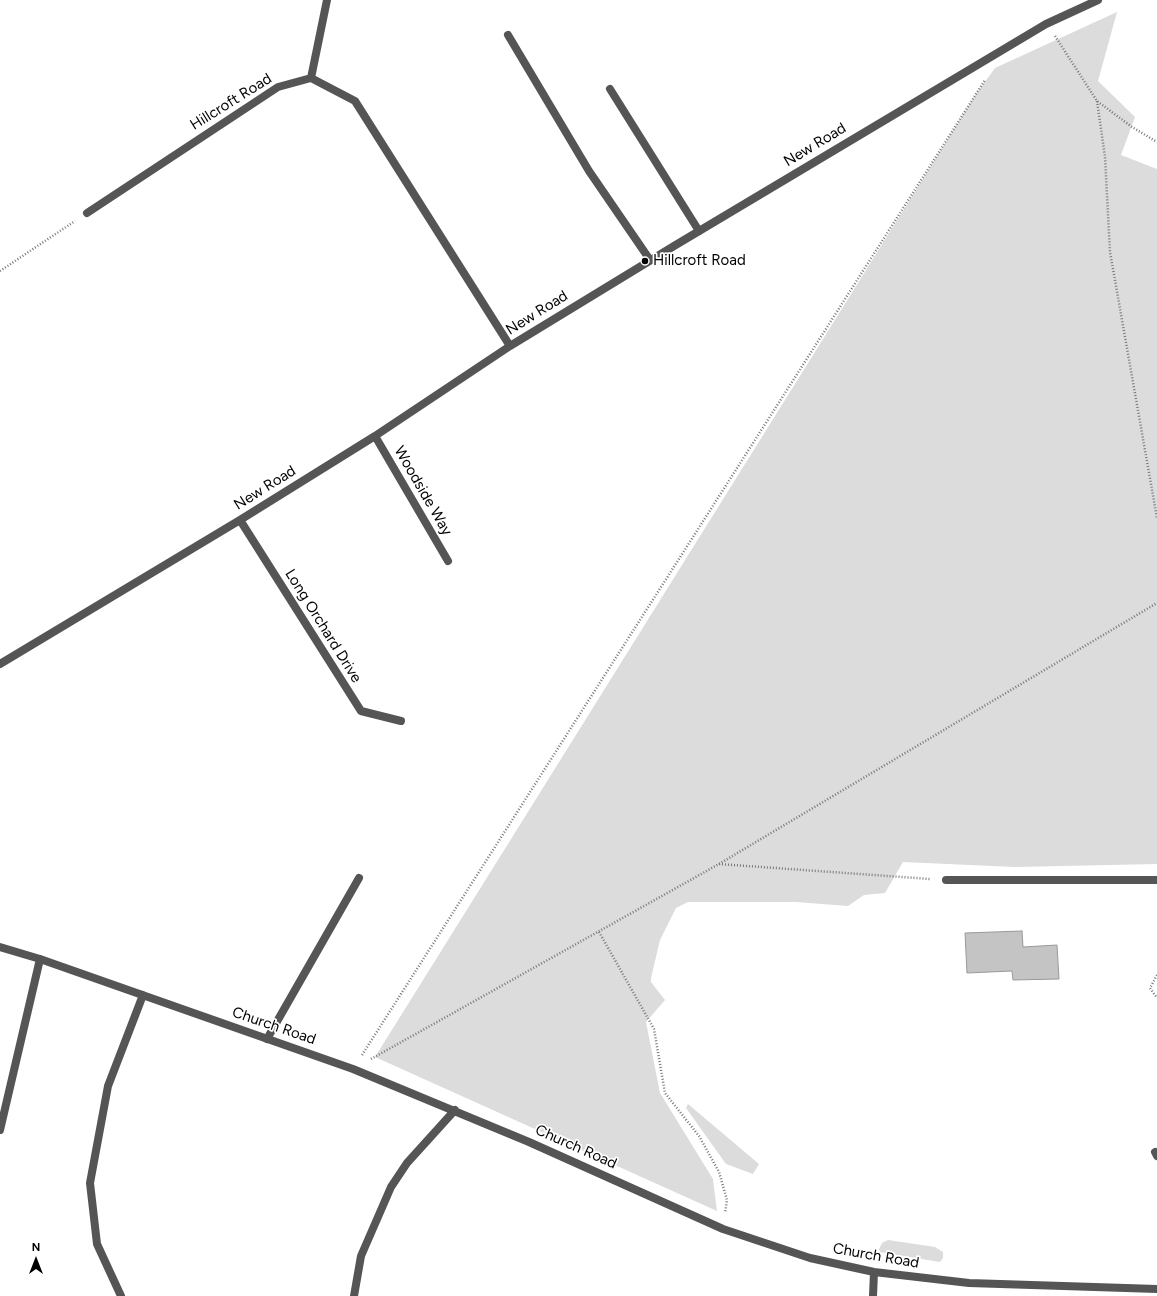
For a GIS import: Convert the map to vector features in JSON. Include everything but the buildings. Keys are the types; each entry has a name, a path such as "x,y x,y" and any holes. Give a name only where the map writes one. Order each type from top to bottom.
{"street":[{"path":"327,0 311,78 355,100 510,346"},
{"name":"New Road","path":"0,664 240,520 375,436 510,346 650,260 1046,24 1096,0"},
{"path":"508,35 589,171 650,260"},
{"name":"Hillcroft Road","path":"87,213 278,87 311,78"},
{"path":"610,90 699,231"},
{"name":"Woodside Way","path":"375,436 448,561"},
{"name":"Long Orchard Drive","path":"240,520 361,711 401,721"},
{"path":"267,1039 359,878"},
{"path":"946,880 1157,880"},
{"name":"Church Road","path":"0,947 40,958 353,1069 530,1142 723,1229 810,1258 874,1272 969,1283 1157,1289"},
{"path":"0,1130 40,958"},
{"path":"121,1296 97,1244 90,1183 108,1086 143,995"},
{"path":"354,1296 361,1256 391,1187 407,1163 455,1110"},
{"path":"873,1296 874,1272"}],"path":[{"path":"1046,24 1097,100 1132,127 1157,142"},
{"path":"353,1069 986,79"},
{"path":"1097,100 1105,157 1110,252 1157,518"},
{"path":"0,271 87,213"},
{"path":"353,1069 719,864 1157,603"},
{"path":"719,864 946,880"},
{"path":"599,932 654,1029 665,1093 699,1136 719,1172 727,1200 723,1229"},
{"path":"1157,974 1150,988 1157,998"}],"shaded area":[{"path":"1117,12 1098,81 1135,117 1121,155 1157,169 1157,864 1015,867 903,862 885,893 864,895 848,906 796,902 688,902 676,908 660,940 651,978 651,982 665,1000 646,1022 660,1093 713,1179 717,1211 375,1057 974,97 995,68"},
{"path":"688,1104 759,1164 753,1174 726,1164 686,1108"},
{"path":"888,1240 935,1247 943,1252 943,1258 940,1262 880,1252 879,1249 882,1243"}],"place":[{"name":"Hillcroft Road","path":"645,261"}]}
